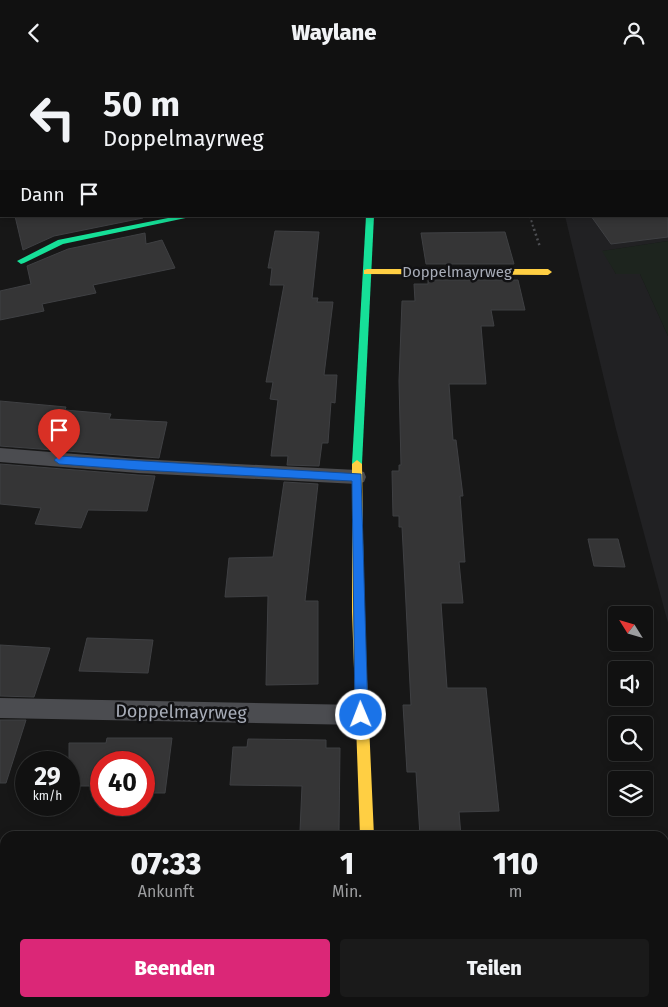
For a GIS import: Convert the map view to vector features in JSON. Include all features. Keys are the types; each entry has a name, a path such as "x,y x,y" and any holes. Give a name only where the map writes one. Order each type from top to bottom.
{"street":[{"path":"21,261 60,242 186,217"},
{"path":"366,831 361,715 357,477 370,217"},
{"name":"Doppelmayrweg","path":"367,273 548,272"}],"lane":[{"path":"0,455 138,466 357,477"},
{"name":"Doppelmayrweg","path":"0,708 361,715"}],"path":[{"path":"530,217 548,272"}],"shaded area":[{"path":"565,217 668,217 668,241 603,251 616,274 640,274 668,336 668,623 616,429"},
{"path":"668,241 668,336 640,274 616,274 602,251"}],"building":[{"path":"15,217 143,217 54,236 23,250"},
{"path":"592,217 668,217 668,237 611,244"},
{"path":"275,231 319,232 312,298 318,298 317,302 333,302 324,375 337,375 335,403 331,402 328,443 322,443 319,466 287,465 288,456 271,456 278,400 270,399 273,382 266,382 284,285 270,285 272,268 268,268"},
{"path":"505,232 514,264 426,264 421,233"},
{"path":"145,233 146,244 162,240 175,268 93,285 96,293 42,304 44,311 0,320 0,291 31,284 27,266 68,249"},
{"path":"428,280 518,280 525,310 491,310 494,326 481,326 486,384 449,384 453,440 456,440 463,496 460,496 465,562 459,562 463,603 441,603 447,688 486,688 499,811 459,812 461,831 420,831 416,772 407,772 403,705 411,705 402,527 399,527 399,516 393,516 392,471 399,471 399,465 401,465 399,381 402,301 415,301 414,284 428,284"},
{"path":"0,401 66,407 65,410 111,414 109,419 167,422 159,458 0,446"},
{"path":"0,464 155,476 147,511 88,510 81,528 35,524 41,508 0,504"},
{"path":"284,482 318,484 305,601 318,601 318,684 266,685 268,596 225,597 229,558 273,557"},
{"path":"588,539 618,539 625,567 594,566"},
{"path":"87,638 153,640 148,673 79,671"},
{"path":"0,645 50,648 34,697 0,696"},
{"path":"0,720 26,720 6,783 0,783"},
{"path":"107,738 172,738 165,793 155,793 155,751 90,751 90,786 80,786 80,751 69,751 69,743 106,743"},
{"path":"248,739 326,740 326,748 340,748 339,831 300,831 302,786 230,785 233,747 247,747"}],"traffic: fast":[{"path":"21,261 61,242 186,217"},
{"path":"357,464 370,217"}],"traffic: slow":[{"path":"367,272 548,272"},
{"path":"357,464 358,612 367,831"}],"route":[{"path":"59,460 357,477 361,715"}]}
